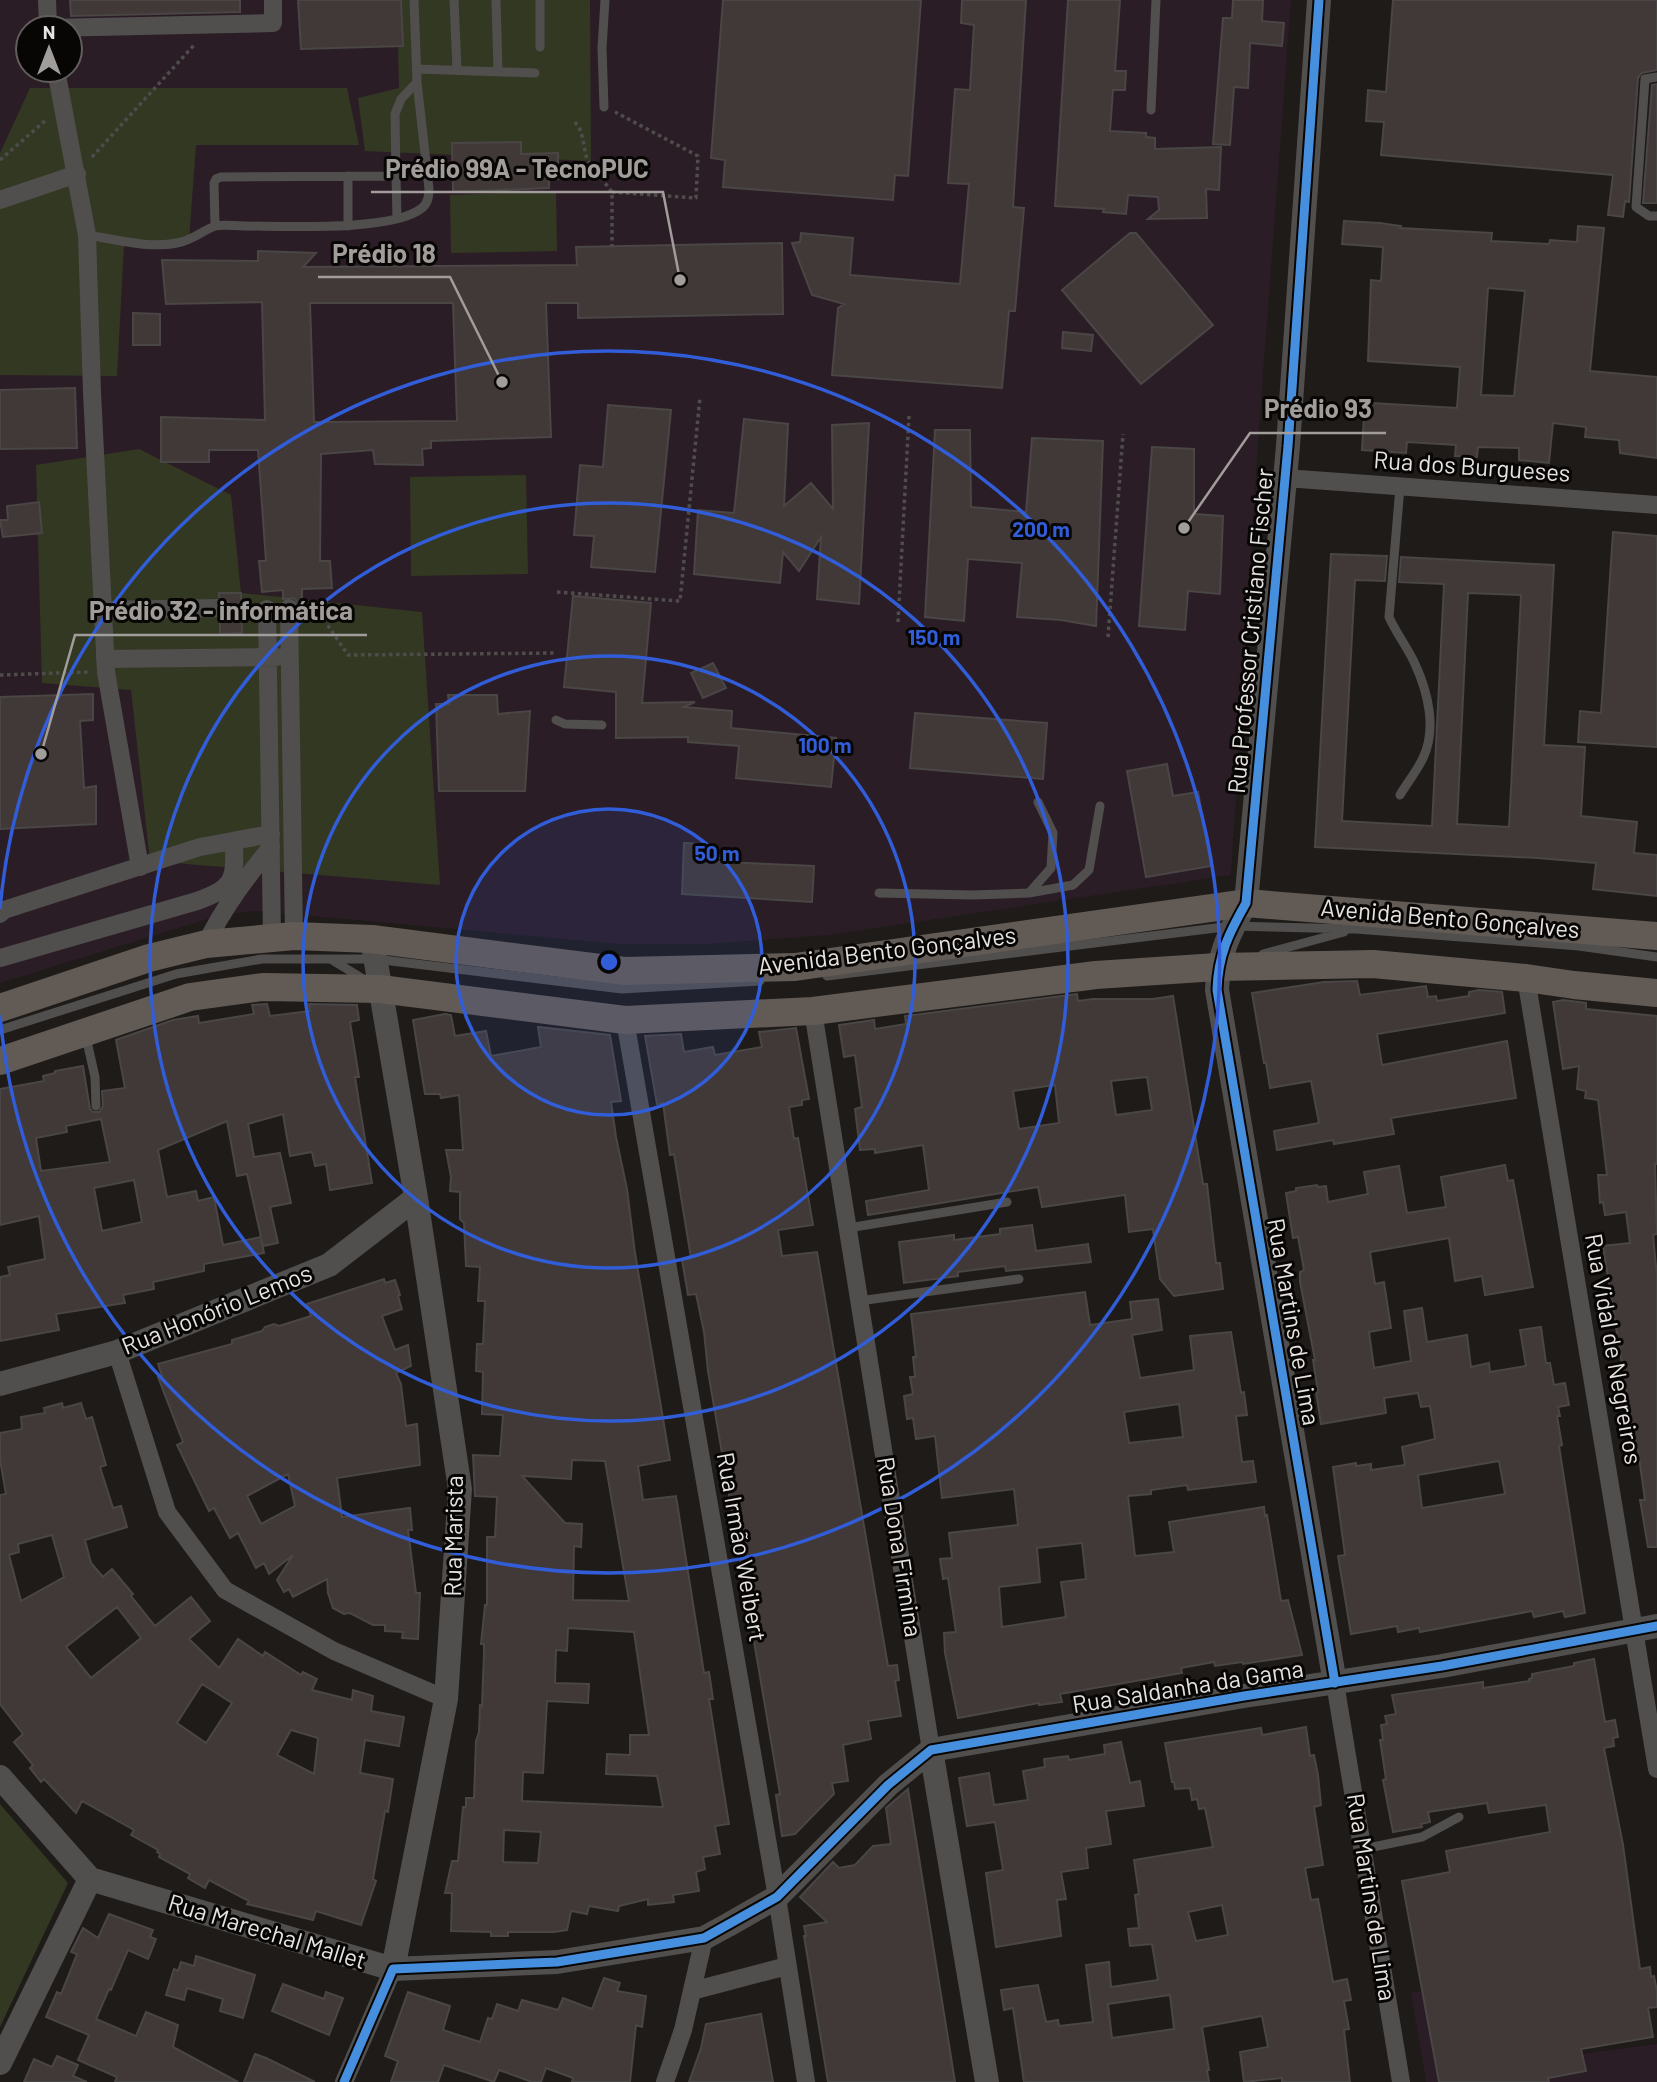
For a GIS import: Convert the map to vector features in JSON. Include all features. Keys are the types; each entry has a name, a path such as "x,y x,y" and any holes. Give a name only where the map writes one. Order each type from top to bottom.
{"main road":[{"name":"Avenida Bento Gonçalves","path":"0,1009 149,958 206,944 283,937 374,949 624,971 795,967 1239,915 1657,936"},
{"name":"Avenida Bento Gonçalves","path":"0,1061 190,997 263,987 380,989 625,1020 813,1011 1096,975 1217,967 1373,964 1657,993"}],"street":[{"path":"84,27 273,23 274,0"},
{"name":"Rua Professor Cristiano Fischer","path":"1217,967 1239,915 1284,478 1319,0"},
{"path":"58,84 87,235 106,665 140,867"},
{"path":"0,200 77,174"},
{"name":"Rua dos Burgueses","path":"1284,478 1657,505"},
{"path":"103,610 219,607"},
{"path":"283,937 293,867 289,608"},
{"path":"267,609 271,867 283,937"},
{"path":"106,665 290,657"},
{"path":"0,914 200,847 234,841 271,840"},
{"path":"206,944 223,910 271,840"},
{"path":"0,958 197,901 225,890 232,878 234,841"},
{"path":"271,867 293,867"},
{"name":"Rua Marista","path":"344,2082 393,1969 446,1699 460,1489 374,949"},
{"name":"Rua Martins de Lima","path":"1217,967 1217,990 1401,2082"},
{"name":"Rua Vidal de Negreiros","path":"1526,978 1646,1628 1657,1769"},
{"name":"Rua Dona Firmina","path":"813,1011 987,2082"},
{"name":"Rua Irmão Weibert","path":"625,1020 777,1897 806,2082"},
{"name":"Rua Honório Lemos","path":"0,1384 117,1352 328,1265 415,1198"},
{"path":"117,1352 167,1512 225,1590 334,1651 446,1699"},
{"name":"Rua Saldanha da Gama","path":"931,1749 1244,1696 1442,1666 1646,1628"},
{"name":"Rua Marechal Mallet","path":"90,1879 393,1969 557,1962 704,1938 777,1897 888,1785 931,1749"},
{"path":"0,1777 90,1879 0,2063"},
{"path":"665,2082 683,2030 704,1938"},
{"path":"692,1992 787,1966"}],"lane":[{"path":"87,235 153,244 174,244 193,239 215,226 348,226 397,218 424,207 428,199 417,82 414,0"},
{"path":"454,0 457,70"},
{"path":"496,0 498,71"},
{"path":"540,0 541,47"},
{"path":"604,107 601,48 605,0"},
{"path":"1151,110 1156,0"},
{"path":"417,69 535,74"},
{"path":"1657,76 1645,79 1636,207 1649,216 1657,216"},
{"path":"397,218 395,114 401,99 417,82"},
{"path":"348,176 348,226"},
{"path":"215,226 215,183 221,177 396,176"},
{"path":"1400,486 1389,617 1398,637 1415,662 1427,696 1430,726 1424,757 1400,795"},
{"path":"555,720 565,724 602,725"},
{"path":"1029,893 1051,868 1053,832 1038,802"},
{"path":"879,892 972,895 1029,893 1073,885 1089,870 1100,806"},
{"path":"1239,915 1356,929"},
{"path":"820,977 1239,915 1356,929 1579,946 1657,957"},
{"path":"1217,967 1356,929"},
{"path":"331,959 374,949"},
{"path":"0,1030 176,974 262,959 331,959 374,949 622,989 767,981"},
{"path":"331,959 380,989"},
{"path":"85,1032 95,1077 96,1106"},
{"path":"848,1228 1007,1202"},
{"path":"859,1300 1019,1279"},
{"path":"1363,1850 1422,1837 1459,1817"}],"path":[{"path":"77,174 213,24"},
{"path":"0,160 62,106"},
{"path":"604,107 698,156 696,198 612,192"},
{"path":"575,122 582,131 587,159 612,192 612,246"},
{"path":"557,592 680,601 700,397"},
{"path":"898,622 909,416"},
{"path":"1108,637 1123,434"},
{"path":"289,608 320,614 348,655 554,653"},
{"path":"0,675 106,665"}],"shaded area":[{"path":"0,0 1291,0 1258,442 1231,875 829,935 708,944 619,944 257,911 220,915 0,983"},
{"path":"1521,1974 1537,2060 1657,2044 1657,2082 1426,2082 1411,1993"}],"green space":[{"path":"397,0 590,0 591,161 365,151 358,98 399,88"},
{"path":"30,88 347,88 359,145 196,145 189,240 124,246 117,376 0,375 0,153"},
{"path":"556,191 557,251 451,253 450,195"},
{"path":"139,449 231,495 241,593 422,612 440,885 150,861 131,690 42,683 36,465"},
{"path":"526,475 528,574 411,576 410,477"},
{"path":"0,1804 68,1883 0,2027"}],"building":[{"path":"70,0 240,0 240,12 71,14"},
{"path":"298,0 401,0 403,46 301,49"},
{"path":"723,0 921,0 908,176 895,175 893,200 723,187 725,160 711,158"},
{"path":"962,0 1026,0 1013,207 1024,208 1015,311 1009,311 1002,388 832,375 838,308 844,304 812,295 792,243 800,242 801,233 853,238 850,275 960,284 969,184 948,183 955,89 970,90 974,25 961,23"},
{"path":"1068,0 1120,0 1115,71 1126,71 1125,90 1113,90 1110,131 1146,133 1146,137 1155,138 1155,149 1221,147 1219,190 1206,189 1207,218 1148,219 1159,210 1158,197 1128,195 1126,214 1103,212 1104,209 1055,206"},
{"path":"1233,0 1263,0 1262,21 1284,23 1282,46 1250,43 1248,88 1234,87 1230,145 1213,144 1223,18 1232,18"},
{"path":"1393,0 1657,0 1657,70 1642,73 1638,78 1629,202 1625,201 1623,217 1608,215 1613,175 1381,155 1384,122 1366,121 1368,90 1386,92"},
{"path":"1657,84 1657,203 1643,203 1652,85"},
{"path":"521,142 521,154 558,153 558,179 549,179 549,188 453,192 452,143"},
{"path":"1344,221 1380,223 1401,226 1400,228 1492,233 1491,241 1549,244 1550,240 1577,242 1578,226 1604,228 1590,371 1657,377 1657,458 1620,453 1619,440 1585,437 1586,427 1553,423 1549,463 1519,460 1519,448 1478,447 1477,457 1455,456 1456,445 1407,442 1406,453 1362,450 1364,416 1372,416 1372,403 1457,408 1460,367 1368,361 1371,280 1381,281 1383,247 1342,244","holes":["1488,288 1525,291 1514,396 1481,395"]},
{"path":"1130,233 1136,233 1213,325 1141,384 1062,290"},
{"path":"782,243 783,314 578,318 578,303 546,303 551,437 431,441 431,448 422,449 423,465 375,464 373,450 321,454 320,561 330,561 332,588 302,589 302,604 294,598 283,599 283,590 262,592 259,561 266,561 258,450 209,450 209,462 161,462 161,417 265,420 262,302 166,304 162,260 258,261 258,251 316,253 303,267 577,265 576,247","holes":["310,303 453,303 457,421 314,422"]},
{"path":"133,313 160,314 160,345 133,345"},
{"path":"1063,332 1093,335 1091,351 1062,348"},
{"path":"75,388 77,448 0,449 0,390"},
{"path":"608,405 671,410 655,572 591,567 594,536 574,535 580,465 603,467"},
{"path":"744,419 788,424 784,506 811,483 833,509 832,425 869,423 859,604 817,599 821,537 799,571 783,552 780,583 694,574 698,510 734,513"},
{"path":"935,430 970,430 971,507 1026,512 1032,438 1103,441 1096,626 1017,617 1022,563 968,559 964,621 925,617"},
{"path":"1152,447 1194,449 1194,514 1223,516 1220,594 1188,591 1185,630 1139,626"},
{"path":"39,502 42,533 3,537 0,520 8,520 7,506"},
{"path":"1613,532 1657,536 1657,747 1578,742 1580,711 1601,713"},
{"path":"1331,554 1387,556 1385,581 1355,580 1342,821 1432,826 1444,584 1399,582 1401,557 1554,565 1544,745 1585,747 1581,816 1637,822 1634,853 1657,855 1657,896 1593,889 1596,863 1315,847","holes":["1468,593 1521,595 1509,827 1457,824"]},
{"path":"219,593 241,593 242,633 220,634 220,619 225,617 230,608 228,602 219,597"},
{"path":"573,596 651,603 642,703 695,702 684,707 732,711 731,728 836,738 831,787 736,778 739,746 688,742 688,737 616,738 616,692 564,687"},
{"path":"713,663 726,688 703,698 691,673"},
{"path":"93,694 93,720 80,721 84,788 96,786 96,824 0,829 0,697"},
{"path":"448,695 497,695 498,714 530,711 525,791 439,791 436,704 449,704"},
{"path":"915,713 1047,723 1043,779 910,768"},
{"path":"1167,764 1173,796 1198,792 1211,866 1146,877 1127,771"},
{"path":"684,843 701,844 701,861 814,866 812,902 682,894"},
{"path":"1357,981 1360,995 1426,986 1428,997 1436,996 1437,1001 1469,996 1469,992 1479,990 1502,992 1505,1013 1377,1034 1382,1065 1507,1041 1516,1098 1391,1118 1394,1134 1334,1144 1333,1140 1277,1150 1274,1131 1319,1123 1311,1081 1270,1088 1252,993 1324,982"},
{"path":"1077,994 1078,1001 1173,996 1203,1184 1207,1184 1216,1263 1220,1263 1223,1289 1174,1296 1160,1279 1153,1229 1129,1232 1125,1195 1042,1207 1038,1187 868,1215 866,1201 929,1190 923,1145 875,1153 875,1149 860,1150 855,1109 862,1107 855,1055 844,1057 839,1025 874,1020 875,1029 906,1024 905,1016","holes":["1147,1077 1152,1110 1116,1115 1111,1081","1055,1085 1059,1123 1019,1129 1013,1091"]},
{"path":"1563,1000 1586,1003 1586,1009 1657,1016 1657,1234 1653,1235 1657,1276 1657,1547 1648,1547 1640,1500 1645,1500 1638,1450 1603,1246 1630,1243 1626,1212 1605,1215 1603,1202 1600,1203 1598,1175 1607,1175 1598,1100 1585,1098 1586,1091 1577,1089 1579,1066 1563,1069 1553,1002"},
{"path":"267,1004 270,1016 310,1011 309,1004 357,1005 359,1020 350,1022 359,1077 355,1077 372,1183 330,1190 326,1164 315,1166 312,1152 290,1156 283,1114 248,1124 254,1157 280,1153 291,1203 270,1207 278,1243 263,1246 261,1239 264,1253 204,1264 204,1271 153,1282 154,1289 123,1295 125,1303 56,1314 59,1330 0,1341 0,1277 10,1275 8,1267 45,1259 39,1216 0,1225 0,1089 44,1081 43,1076 55,1071 83,1066 90,1109 99,1112 103,1106 102,1091 125,1088 116,1040 173,1020 198,1016 199,1023 254,1014 252,1005","holes":["101,1119 110,1162 41,1171 36,1138 67,1132 66,1126","227,1121 237,1176 247,1174 261,1237 223,1245 214,1197 198,1201 196,1191 167,1197 158,1150","134,1180 142,1222 102,1231 94,1188"]},
{"path":"445,1014 451,1015 455,1036 486,1031 491,1056 541,1047 538,1027 610,1035 621,1101 611,1102 670,1460 638,1466 643,1500 676,1496 704,1673 709,1672 713,1699 709,1699 729,1824 715,1826 720,1854 703,1857 705,1869 696,1872 699,1891 673,1895 674,1902 648,1905 648,1899 619,1906 618,1911 589,1906 587,1914 571,1911 567,1930 508,1932 508,1936 491,1936 491,1932 451,1931 452,1893 445,1893 452,1861 458,1861 463,1807 466,1807 466,1798 474,1798 476,1741 480,1705 482,1706 484,1644 481,1644 487,1605 487,1537 495,1537 497,1497 475,1496 473,1455 500,1456 503,1415 482,1414 483,1372 476,1371 477,1344 483,1344 485,1301 478,1301 480,1267 466,1266 464,1223 460,1219 460,1192 450,1191 451,1177 446,1150 463,1150 459,1095 441,1098 440,1094 425,1094 413,1020","holes":["572,1460 605,1461 629,1601 573,1600 574,1546 581,1547 582,1524 565,1523 522,1476 571,1479","568,1628 634,1632 649,1735 630,1735 630,1755 607,1754 606,1774 657,1776 663,1807 522,1801 523,1772 543,1773 547,1701 588,1703 589,1684 555,1683 556,1650 567,1651","504,1830 541,1832 538,1863 503,1862"]},
{"path":"796,1028 809,1099 802,1100 802,1105 789,1107 794,1139 798,1138 813,1225 778,1230 782,1256 817,1252 888,1666 897,1665 899,1680 895,1681 901,1716 868,1721 871,1739 843,1745 848,1781 832,1783 834,1794 795,1834 782,1836 776,1795 780,1794 708,1371 704,1332 696,1294 688,1295 682,1260 691,1258 674,1154 670,1155 663,1103 657,1104 645,1036 681,1034 684,1052 713,1047 715,1055 762,1047 759,1032"},
{"path":"1505,1165 1508,1181 1513,1180 1533,1287 1485,1295 1482,1276 1455,1281 1449,1238 1370,1252 1375,1284 1384,1282 1391,1328 1369,1332 1374,1368 1411,1361 1404,1311 1422,1308 1427,1342 1467,1335 1471,1367 1489,1363 1490,1372 1526,1366 1520,1330 1541,1327 1546,1363 1550,1363 1554,1385 1565,1383 1569,1405 1558,1407 1562,1445 1559,1446 1585,1613 1565,1617 1563,1611 1534,1617 1532,1611 1420,1632 1419,1628 1398,1632 1397,1626 1351,1634 1338,1556 1345,1555 1333,1467 1356,1463 1356,1466 1371,1464 1371,1470 1405,1465 1402,1447 1435,1439 1430,1406 1421,1407 1418,1393 1384,1398 1386,1413 1321,1424 1315,1360 1300,1282 1300,1272 1304,1270 1298,1237 1293,1238 1286,1193 1296,1191 1296,1188 1326,1186 1328,1202 1368,1194 1364,1172 1399,1166 1407,1213 1446,1207 1441,1177","holes":["1499,1461 1505,1494 1422,1508 1418,1475"]},
{"path":"1032,1225 1036,1251 1088,1244 1091,1262 1006,1271 1005,1266 904,1283 899,1242 954,1235 954,1240 1000,1234 1000,1229"},
{"path":"384,1279 385,1283 395,1280 400,1295 398,1296 402,1309 382,1316 395,1350 408,1345 411,1366 396,1373 401,1384 406,1426 417,1424 420,1465 337,1478 342,1517 410,1508 412,1530 408,1530 416,1593 420,1593 418,1639 402,1638 403,1632 385,1631 385,1625 373,1625 333,1608 327,1579 293,1597 289,1589 284,1592 277,1580 293,1555 269,1574 264,1563 256,1568 238,1533 230,1538 214,1508 209,1511 177,1445 183,1442 158,1377 162,1376 158,1364 232,1344 232,1340 262,1331 274,1324 279,1326 311,1316 307,1304","holes":["288,1474 295,1506 261,1524 247,1496"]},
{"path":"1085,1292 1090,1325 1132,1319 1130,1302 1158,1299 1162,1330 1132,1335 1140,1378 1194,1370 1190,1336 1231,1332 1247,1415 1236,1416 1242,1462 1253,1461 1256,1482 1188,1490 1187,1485 1151,1490 1151,1494 1128,1496 1135,1556 1174,1552 1169,1522 1264,1507 1281,1601 1288,1600 1302,1655 1243,1664 1215,1666 1214,1662 1181,1668 1182,1673 1060,1694 1062,1702 1039,1703 958,1718 945,1653 944,1633 956,1632 948,1578 943,1579 940,1559 952,1558 949,1533 1018,1525 1014,1489 942,1498 935,1436 916,1439 913,1418 907,1419 904,1396 913,1394 910,1377 915,1377 913,1357 916,1357 911,1314","holes":["1179,1404 1183,1437 1129,1443 1124,1412","1082,1543 1086,1579 1061,1582 1066,1617 1002,1627 999,1587 1040,1582 1037,1548"]},
{"path":"62,1403 63,1408 81,1403 86,1419 92,1417 106,1465 100,1467 113,1508 121,1506 127,1527 85,1540 91,1563 103,1577 112,1569 155,1626 191,1597 210,1621 189,1639 219,1668 238,1639 263,1656 265,1652 301,1675 303,1672 317,1679 312,1690 352,1700 353,1690 373,1696 371,1711 404,1717 399,1746 365,1740 360,1773 393,1779 373,1879 376,1881 361,1925 316,1911 313,1920 247,1904 249,1901 209,1880 205,1888 188,1878 190,1874 159,1857 158,1850 131,1835 134,1830 82,1801 76,1813 44,1779 41,1782 30,1768 33,1765 14,1742 23,1734 0,1704 0,1495 6,1494 0,1460 0,1433 22,1429 21,1417 45,1413 44,1408","holes":["52,1535 64,1577 21,1601 9,1555 19,1552 18,1544","117,1607 141,1638 91,1678 66,1647","202,1684 232,1703 206,1743 177,1723","291,1730 318,1738 314,1774 277,1755"]},
{"path":"1594,1659 1605,1722 1615,1720 1618,1737 1613,1738 1614,1746 1604,1748 1623,1845 1640,1969 1650,1967 1657,1991 1657,2007 1648,2008 1653,2037 1581,2049 1586,2071 1548,2078 1549,2082 1439,2082 1402,1881 1450,1872 1446,1851 1550,1832 1546,1805 1489,1813 1487,1803 1428,1812 1430,1822 1421,1824 1422,1827 1393,1832 1383,1780 1386,1779 1380,1740 1383,1740 1381,1725 1387,1724 1385,1716 1396,1714 1392,1695 1483,1682 1483,1688 1530,1681 1532,1674 1574,1666 1574,1663"},
{"path":"1306,1727 1310,1756 1314,1755 1321,1805 1314,1807 1323,1865 1305,1868 1311,1900 1318,1899 1333,1982 1347,1979 1351,2000 1344,2001 1349,2029 1344,2030 1350,2082 1282,2082 1282,2078 1244,2082 1240,2052 1268,2047 1262,2016 1202,2027 1209,2082 1024,2082 1013,2008 1004,2010 1001,1990 1038,1985 1046,2022 1058,2020 1059,2026 1093,2022 1086,1965 1109,1962 1111,1987 1158,1980 1152,1944 1130,1946 1128,1929 1139,1928 1135,1895 1139,1894 1134,1860 1213,1847 1205,1808 1199,1809 1197,1799 1192,1800 1190,1788 1175,1789 1165,1743 1261,1728 1262,1735","holes":["1222,1905 1228,1935 1196,1941 1188,1912","1170,1995 1174,2029 1112,2038 1108,2004"]},
{"path":"1121,1742 1130,1783 1140,1781 1144,1806 1106,1811 1111,1844 1086,1848 1088,1868 1061,1872 1066,1899 1057,1900 1061,1936 996,1947 986,1873 1003,1870 995,1822 967,1826 959,1778 989,1773 994,1805 1028,1800 1023,1771 1045,1767 1044,1759 1068,1756 1069,1760 1105,1754 1104,1745"},
{"path":"908,1789 955,2082 828,2082 804,1936 804,1926 827,1922 800,1897 833,1862 839,1868 855,1865 873,1846 891,1844 886,1808"},
{"path":"109,1914 153,1930 150,1937 156,1939 148,1959 128,1950 96,2019 136,2036 146,2012 178,2025 173,2047 238,2082 115,2082 117,2077 78,2060 89,2035 46,2017 57,1992 61,1994 77,1954 71,1952 83,1928 98,1938"},
{"path":"196,1956 255,1975 243,2018 220,2011 223,1999 187,1988 184,2000 166,1995 174,1969 178,1971 181,1962 194,1966"},
{"path":"604,1978 620,1983 617,1991 646,1996 642,2027 636,2025 630,2082 572,2082 573,2078 546,2068 541,2082 532,2082 499,2070 494,2082 444,2065 438,2082 391,2082 398,2061 385,2056 408,1992 450,2006 443,2030 480,2042 488,2018 492,2019 497,2004 518,2011 522,2000 558,2010 563,1998 592,2009"},
{"path":"283,1984 324,1999 326,1992 343,1998 329,2035 272,2011"},
{"path":"761,2014 773,2082 689,2082 706,2024"},
{"path":"255,2054 266,2058 315,2082 244,2082"},
{"path":"57,2056 78,2065 73,2076 87,2082 24,2082 34,2059 52,2067"}],"cycle path":[{"path":"1319,0 1288,446 1246,903 1226,945 1217,990 1335,1683"},
{"path":"344,2082 393,1969 557,1962 704,1938 777,1897 888,1785 931,1750 1244,1696 1442,1666 1657,1626"}],"place":[{"name":"Prédio 99A - TecnoPUC","path":"680,280"},
{"name":"Prédio 18","path":"502,382"},
{"name":"Prédio 93","path":"1184,528"},
{"name":"Prédio 32 - informática","path":"41,754"}]}
